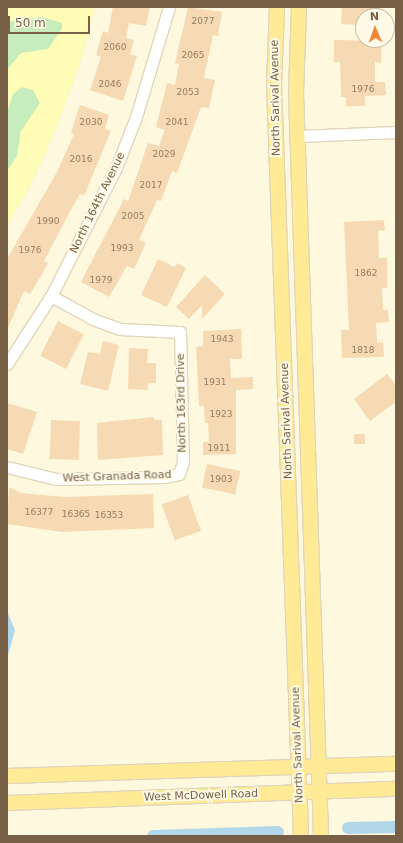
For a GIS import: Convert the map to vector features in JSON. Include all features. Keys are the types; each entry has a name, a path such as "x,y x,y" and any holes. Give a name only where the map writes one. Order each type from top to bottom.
{"main road":[{"name":"North Sarival Avenue","path":"277,7 274,84 301,836"},
{"name":"North Sarival Avenue","path":"299,7 298,136 320,766 321,836"},
{"path":"7,776 396,764"},
{"name":"West McDowell Road","path":"7,803 396,790"}],"street":[{"name":"North 164th Avenue","path":"7,364 51,296 116,168 136,117 169,7"},
{"path":"298,136 396,132"},
{"name":"North 163rd Drive","path":"51,296 114,327 180,332 184,462 180,474"},
{"name":"West Granada Road","path":"7,468 36,476 70,479 180,474"}],"green space":[{"path":"7,7 95,7 82,57 56,129 28,191 7,225"}],"sand":[{"path":"7,7 95,7 82,57 56,129 28,191 7,225 7,171 17,156 21,131 40,103 33,90 22,87 13,94 7,112 7,70 21,53 48,49 62,29 62,23 42,17 7,22"}],"water":[{"path":"7,611 15,630 7,659"}],"building":[{"path":"113,7 150,7 146,26 129,23 126,38 134,40 130,54 137,56 123,101 90,90 101,57 96,55 103,31 108,33"},
{"path":"188,7 222,12 218,36 213,35 204,78 215,80 209,108 201,107 177,173 172,171 161,201 157,200 139,240 146,243 134,269 127,266 109,297 81,282 124,199 128,201 148,143 159,146 165,130 156,127 167,83 175,85 179,64 175,63"},
{"path":"342,7 381,7 355,8 355,25 341,24"},
{"path":"334,40 355,40 355,48 382,48 381,63 375,62 375,82 385,82 386,95 365,96 365,106 346,106 346,97 341,97 340,62 334,62"},
{"path":"80,105 109,115 105,129 111,131 84,196 80,194 73,206 44,261 48,263 30,294 24,291 7,330 7,259 57,172 74,134 71,132"},
{"path":"384,220 385,230 378,231 379,258 387,258 387,288 382,288 383,310 388,310 389,322 376,323 377,343 383,342 384,357 342,358 341,330 349,330 344,222"},
{"path":"158,259 175,267 177,263 186,268 167,307 141,295"},
{"path":"205,275 225,294 202,319 202,305 189,319 176,307"},
{"path":"58,321 84,334 66,369 40,356"},
{"path":"241,329 242,359 230,359 231,378 253,377 253,389 236,390 236,454 203,455 203,442 209,442 208,423 205,423 204,406 199,406 196,347 203,346 203,331"},
{"path":"103,341 119,345 108,391 80,384 88,352 100,354"},
{"path":"129,348 148,349 147,363 156,363 156,383 148,383 148,390 128,389"},
{"path":"387,374 396,386 396,402 370,421 354,399"},
{"path":"7,403 37,412 23,454 7,449"},
{"path":"154,417 154,420 162,420 163,455 98,460 97,423"},
{"path":"51,420 80,421 79,460 50,459"},
{"path":"354,434 365,434 365,444 354,444"},
{"path":"207,464 240,471 235,495 202,487"},
{"path":"9,487 21,493 64,497 153,494 154,528 62,532 7,524"},
{"path":"188,495 201,531 175,540 162,505"}],"waterway":[{"path":"348,828 396,827"},
{"path":"153,836 278,832"}]}
